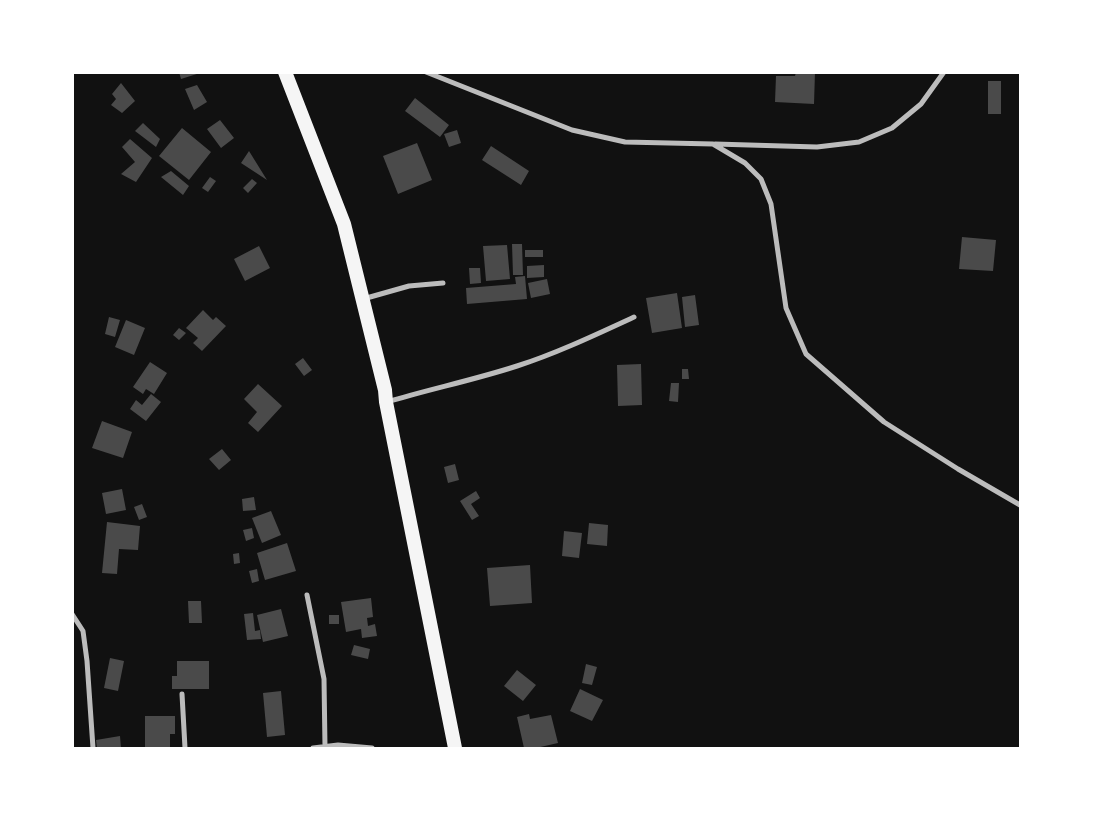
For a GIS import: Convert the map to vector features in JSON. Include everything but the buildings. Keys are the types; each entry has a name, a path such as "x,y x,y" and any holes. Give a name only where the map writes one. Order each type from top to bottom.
{"highway":[{"path":"285,72 344,224 385,390 455,748"}],"street":[{"path":"426,72 572,130 625,142 817,147 859,142 892,128 922,104 944,72"},
{"path":"713,144 745,163 761,179 770,204 786,308 806,354 884,422 958,469 1020,504"},
{"path":"362,299 402,288 443,284"},
{"path":"386,402 542,358 634,317"},
{"path":"307,595 324,679 325,747"},
{"path":"72,614 83,631 93,748"},
{"path":"182,694 185,748"},
{"path":"313,748 338,745 372,748"}]}
